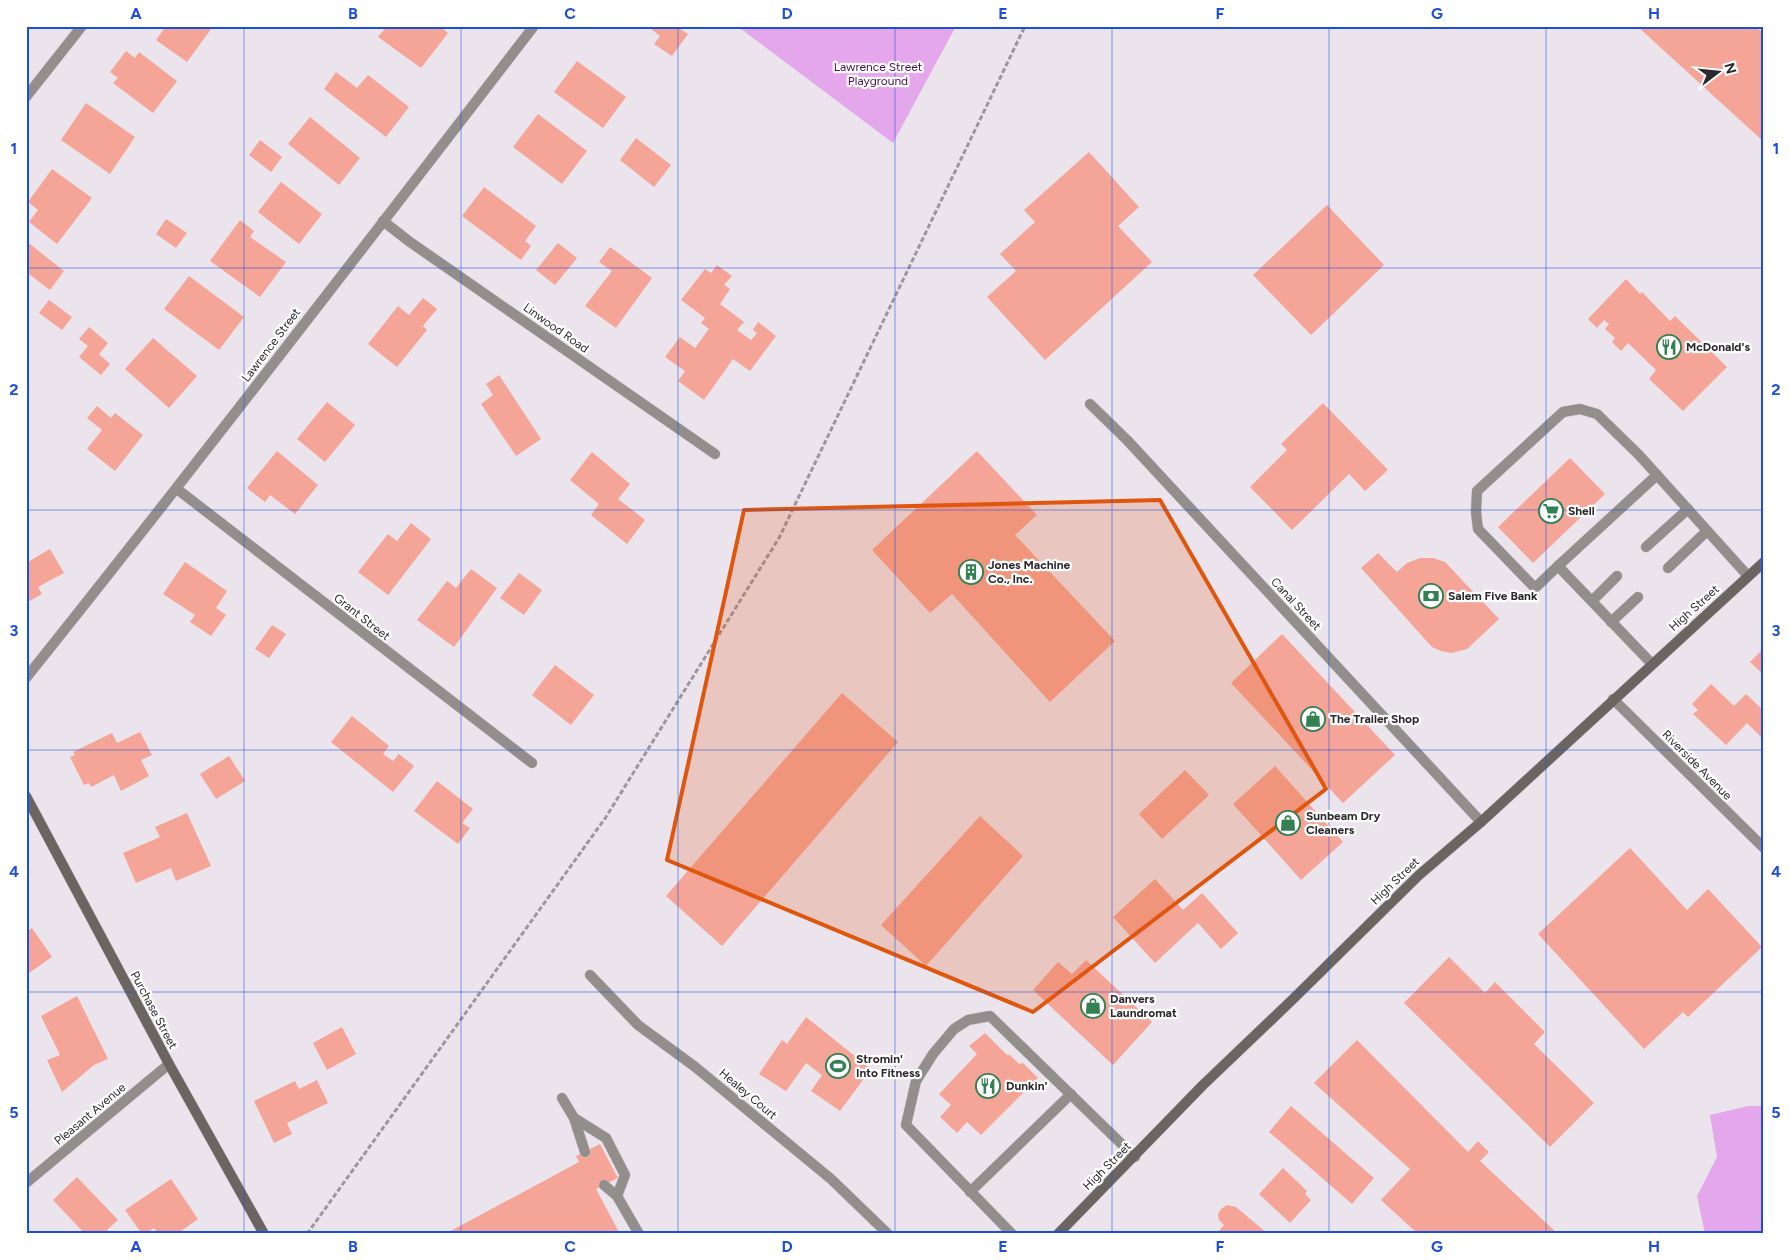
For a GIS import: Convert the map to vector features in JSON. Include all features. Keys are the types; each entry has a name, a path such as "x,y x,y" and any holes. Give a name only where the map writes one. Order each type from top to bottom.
{"main road":[{"name":"High Street","path":"1058,1234 1203,1085 1292,1001 1419,875 1481,822 1764,562"},
{"name":"Purchase Street","path":"26,796 169,1064 264,1234"}],"street":[{"path":"26,97 82,26"},
{"name":"Lawrence Street","path":"26,678 177,489 534,26"},
{"name":"Linwood Road","path":"383,221 410,242 715,454"},
{"name":"Canal Street","path":"1090,404 1128,440 1481,822"},
{"path":"1657,475 1535,588 1478,530 1476,512 1477,491 1563,412 1580,409 1597,414 1657,475 1748,576"},
{"name":"Grant Street","path":"177,489 532,763"},
{"path":"1646,547 1688,509"},
{"path":"1668,568 1708,531"},
{"path":"1558,566 1652,664"},
{"path":"1592,601 1617,576"},
{"path":"1611,622 1638,597"},
{"name":"Riverside Avenue","path":"1613,699 1764,848"},
{"name":"Healey Court","path":"590,975 638,1025 694,1066 831,1179 888,1234"},
{"path":"1012,1234 906,1125 916,1081 933,1054 954,1029 968,1020 990,1016 1135,1157"},
{"name":"Pleasant Avenue","path":"26,1183 169,1064"},
{"path":"970,1192 1071,1094"},
{"path":"562,1098 574,1118 585,1152"},
{"path":"574,1118 606,1138 626,1175 616,1196"},
{"path":"604,1185 616,1196 638,1234"}],"path":[{"path":"307,1234 606,817 779,538 1025,26"}],"highlighted area":[{"path":"1160,500 1326,789 1033,1012 667,860 744,510"}],"green space":[{"name":"Lawrence Street Playground","path":"737,26 956,26 893,143"},
{"path":"1748,1106 1764,1106 1764,1233 1705,1234 1697,1196 1717,1157 1710,1115"}],"building":[{"path":"166,26 208,26 211,29 187,62 156,40"},
{"path":"387,26 439,26 448,33 421,68 378,37"},
{"path":"652,26 676,26 688,34 672,56 654,44 660,36 651,29"},
{"path":"1637,26 1755,26 1764,34 1764,142"},
{"path":"126,51 135,58 139,52 177,81 153,113 113,83 118,78 110,72"},
{"path":"577,61 626,97 603,128 554,92"},
{"path":"336,72 357,88 368,75 409,107 386,137 324,89"},
{"path":"86,103 135,137 110,174 61,140"},
{"path":"538,114 587,151 562,184 513,147"},
{"path":"310,117 360,158 339,185 288,144"},
{"path":"636,138 671,165 654,187 620,160"},
{"path":"260,140 282,157 271,172 249,155"},
{"path":"1089,152 1139,207 1118,226 1152,262 1045,360 987,297 1016,271 1000,254 1035,222 1024,210"},
{"path":"52,169 92,198 57,244 29,222 38,210 28,202"},
{"path":"281,182 322,214 299,244 258,212"},
{"path":"484,187 536,226 525,241 531,246 521,260 462,216"},
{"path":"1327,205 1384,265 1311,335 1253,275"},
{"path":"166,219 187,233 176,248 156,234"},
{"path":"240,220 254,231 250,237 286,262 260,297 210,261"},
{"path":"26,241 64,271 50,290 29,274 26,278"},
{"path":"558,243 577,258 555,285 536,270"},
{"path":"610,247 652,278 616,328 585,306 612,271 599,262"},
{"path":"717,265 732,276 724,285 730,289 720,304 744,322 737,330 751,340 757,333 753,330 758,322 776,336 750,371 733,359 704,400 678,381 685,371 665,357 680,337 695,348 709,329 701,323 705,318 681,300 705,269 711,273"},
{"path":"189,276 244,317 219,350 164,309"},
{"name":"McDonald's","path":"1626,279 1640,294 1642,292 1670,321 1675,316 1727,367 1683,411 1649,379 1656,370 1628,343 1621,351 1612,342 1615,338 1605,329 1609,324 1604,320 1597,328 1588,319"},
{"path":"423,298 437,309 423,326 427,330 397,367 368,344 398,306 409,315"},
{"path":"49,300 72,317 62,330 39,313"},
{"path":"89,327 108,343 99,354 110,364 101,375 79,357 88,346 79,339"},
{"path":"153,338 197,376 169,408 125,369"},
{"path":"499,375 541,439 516,456 481,404 493,395 486,384"},
{"path":"327,402 355,425 325,462 297,439"},
{"path":"1323,403 1388,470 1365,491 1349,474 1292,530 1250,487 1287,450 1281,444"},
{"path":"97,406 111,418 115,413 143,435 115,471 87,449 102,430 87,418"},
{"path":"277,451 318,485 295,514 270,495 265,502 247,488"},
{"name":"Jones Machine Co., Inc.","path":"977,451 1037,515 1015,535 1115,641 1050,702 952,594 930,613 872,550"},
{"path":"592,452 630,484 618,499 645,520 627,544 591,515 599,504 570,480"},
{"name":"Shell","path":"1570,458 1605,494 1533,563 1498,527"},
{"path":"411,523 431,539 388,595 358,572 388,534 397,541"},
{"path":"50,549 64,573 38,587 42,594 26,603 26,560 28,562"},
{"name":"Salem Five Bank","path":"1378,553 1397,572 1407,563 1420,558 1433,558 1445,562 1499,619 1467,649 1451,653 1432,647 1361,568"},
{"path":"185,562 227,591 216,608 226,615 211,636 190,622 195,615 163,594"},
{"path":"471,569 497,588 454,647 417,620 447,581 456,588"},
{"path":"519,573 542,590 524,615 500,598"},
{"path":"272,625 286,634 269,658 255,649"},
{"name":"The Trailer Shop","path":"1282,634 1395,755 1343,803 1231,683"},
{"path":"1764,648 1764,675 1750,662"},
{"path":"555,665 594,695 571,725 532,695"},
{"path":"1711,684 1734,706 1746,694 1764,711 1764,734 1761,737 1747,723 1726,745 1693,714 1698,710 1692,704"},
{"path":"842,693 898,742 722,946 666,896"},
{"path":"352,716 389,746 383,754 393,761 399,754 414,766 393,792 331,742"},
{"path":"140,732 152,755 141,760 149,776 121,791 114,775 91,787 89,783 84,785 70,757 75,755 73,752 112,733 117,743"},
{"path":"229,756 245,781 216,799 200,774"},
{"name":"Sunbeam Dry Cleaners","path":"1275,766 1343,842 1301,880 1233,804"},
{"path":"1185,770 1209,795 1162,839 1139,814"},
{"path":"437,781 473,809 462,823 470,828 458,844 414,811"},
{"path":"187,813 211,866 176,881 171,868 136,883 123,853 160,837 155,827"},
{"path":"980,816 1023,856 926,966 881,925"},
{"path":"1630,848 1687,910 1708,889 1762,947 1688,1017 1683,1012 1644,1049 1538,934"},
{"path":"1155,879 1183,910 1202,893 1238,933 1221,949 1198,923 1155,963 1113,917"},
{"path":"32,928 52,957 26,975 26,932"},
{"path":"1449,957 1485,993 1495,982 1545,1032 1534,1044 1594,1103 1550,1147 1404,1003"},
{"name":"Danvers Laundromat","path":"1086,960 1152,1022 1113,1065 1033,990 1058,962 1072,974"},
{"path":"77,996 108,1059 94,1065 62,1092 47,1060 60,1055 41,1016"},
{"name":"Stromin' Into Fitness","path":"806,1017 871,1069 840,1111 811,1091 822,1075 806,1063 786,1091 759,1074 782,1040 787,1044"},
{"path":"342,1027 356,1054 327,1070 313,1043"},
{"name":"Dunkin'","path":"985,1033 1007,1055 1010,1055 1019,1064 1023,1063 1038,1078 981,1135 967,1122 957,1133 940,1117 951,1105 939,1094 977,1054 969,1046"},
{"path":"1357,1040 1468,1152 1478,1141 1489,1152 1480,1161 1558,1234 1418,1234 1381,1200 1410,1169 1314,1083"},
{"path":"317,1080 328,1103 287,1123 292,1134 274,1143 254,1101 295,1081 299,1089"},
{"path":"1291,1106 1374,1178 1352,1204 1269,1132"},
{"path":"600,1144 618,1178 596,1189 620,1234 445,1234 579,1162 576,1156"},
{"path":"1283,1168 1307,1191 1305,1194 1311,1200 1290,1223 1259,1194"},
{"path":"77,1177 118,1220 107,1230 111,1234 85,1234 53,1200"},
{"path":"171,1179 198,1219 177,1234 158,1234 154,1228 142,1234 125,1210"},
{"path":"1227,1205 1236,1207 1268,1234 1216,1234 1224,1225 1219,1220 1218,1214"}],"place":[{"name":"McDonald's","path":"1669,347"},
{"name":"Shell","path":"1551,511"},
{"name":"Jones Machine Co., Inc.","path":"971,572"},
{"name":"Salem Five Bank","path":"1431,596"},
{"name":"The Trailer Shop","path":"1313,719"},
{"name":"Sunbeam Dry Cleaners","path":"1288,823"},
{"name":"Danvers Laundromat","path":"1093,1006"},
{"name":"Stromin' Into Fitness","path":"838,1066"},
{"name":"Dunkin'","path":"988,1086"}]}
